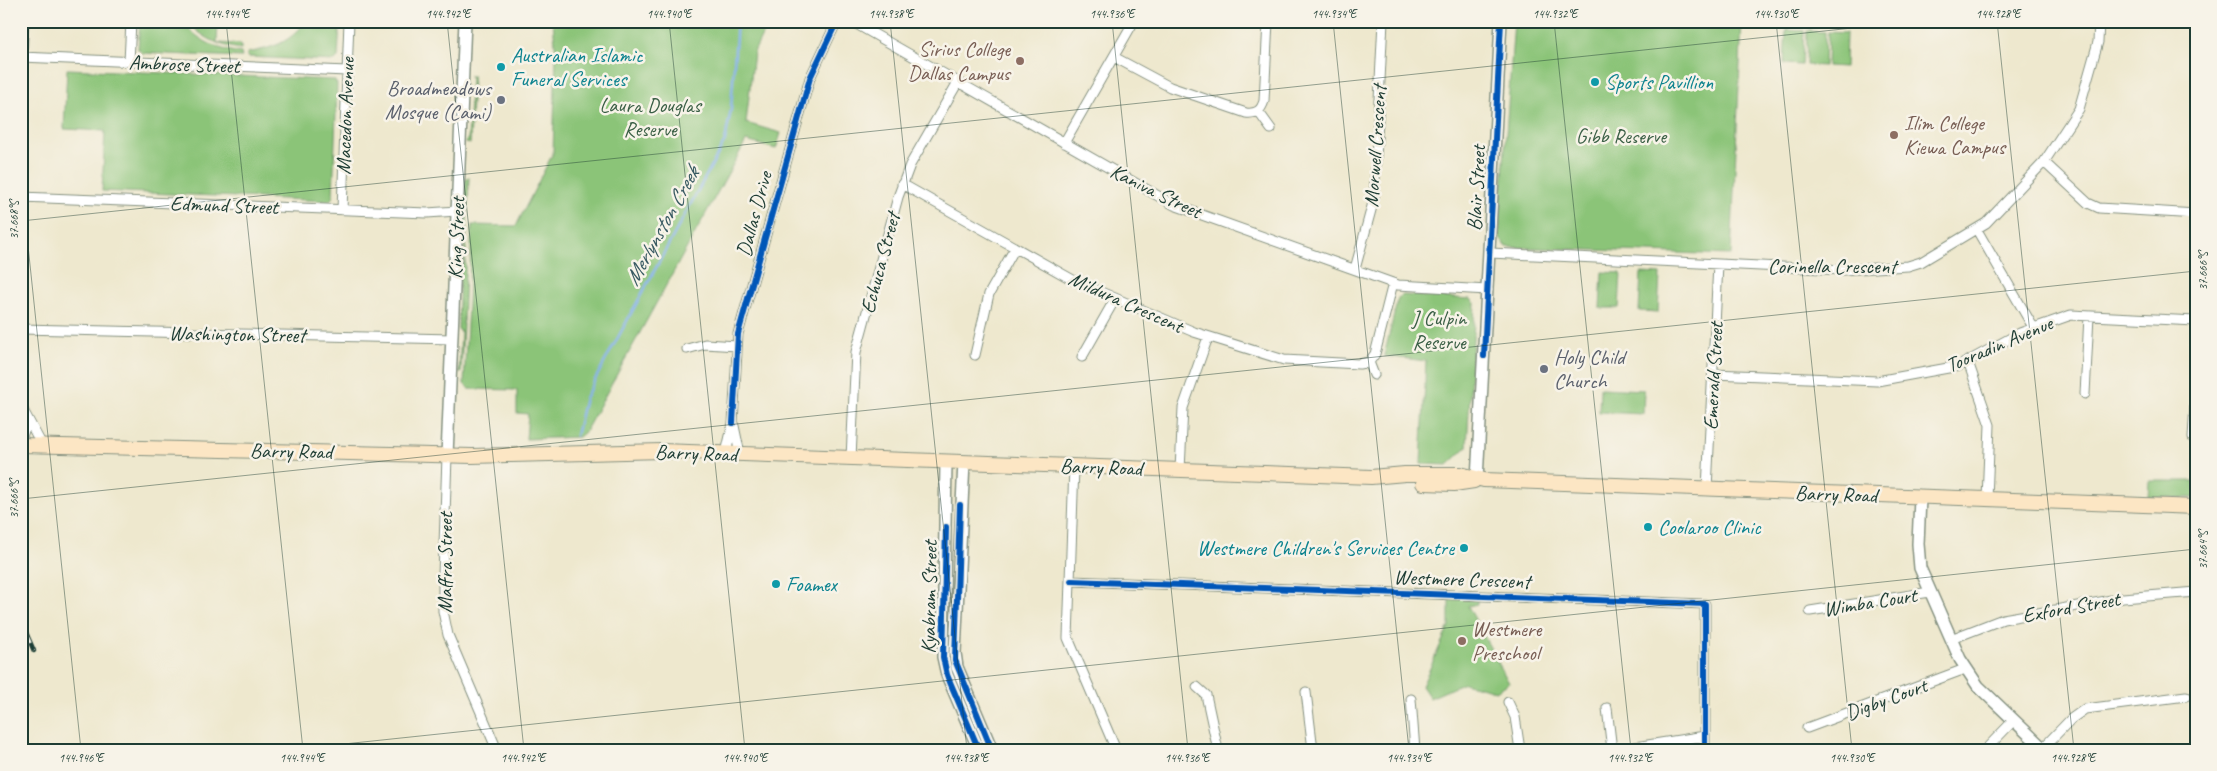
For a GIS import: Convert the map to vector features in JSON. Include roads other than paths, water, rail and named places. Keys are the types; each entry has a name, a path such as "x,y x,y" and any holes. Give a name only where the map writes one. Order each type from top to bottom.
{"main road":[{"name":"Barry Road","path":"21,445 447,456 640,451 1371,477 1406,474 1460,474 1477,480 2196,507"}],"street":[{"path":"22,57 24,21"},
{"path":"129,62 130,21"},
{"name":"Macedon Avenue","path":"342,210 349,21"},
{"name":"King Street","path":"447,456 465,21"},
{"name":"Dallas Drive","path":"726,454 733,424 736,346 810,78 837,21"},
{"name":"Kaniva Street","path":"851,21 1174,205 1404,286 1488,290"},
{"path":"1064,143 1134,21"},
{"path":"1114,58 1170,87 1246,113 1258,111 1264,101 1268,21"},
{"name":"Morwell Crescent","path":"1355,269 1374,199 1383,21"},
{"name":"Blair Street","path":"1477,480 1501,21"},
{"name":"Corinella Crescent","path":"1490,253 1843,270 1908,266 1921,262 1977,230 1999,211 2044,162 2079,109 2098,42 2099,21"},
{"name":"Ambrose Street","path":"22,57 347,70"},
{"name":"Echuca Street","path":"851,458 856,352 902,184 910,165 958,82"},
{"path":"1258,111 1271,128"},
{"path":"2044,162 2081,197 2100,208 2196,214"},
{"name":"Mildura Crescent","path":"902,184 1073,280 1208,337 1290,361 1359,364 1369,362"},
{"name":"Edmund Street","path":"21,197 457,215"},
{"path":"1977,230 2034,327"},
{"path":"975,355 989,294 1015,248"},
{"name":"Emerald Street","path":"1707,489 1718,264"},
{"path":"1374,375 1369,362 1375,354 1393,283"},
{"path":"1082,357 1115,299"},
{"name":"Tooradin Avenue","path":"1713,374 1868,382 1949,369 1968,362 2034,327 2071,315 2196,321"},
{"path":"2085,394 2089,316"},
{"name":"Washington Street","path":"21,329 452,339"},
{"path":"1180,470 1183,408 1208,337"},
{"path":"687,349 705,344 736,346"},
{"path":"1968,362 1990,425 1987,499"},
{"path":"2193,438 2196,386"},
{"path":"21,439 26,425 22,407"},
{"path":"22,407 42,445"},
{"name":"Dallas Drive","path":"733,424 740,454"},
{"name":"Maffra Street","path":"447,456 443,576 446,628 497,750"},
{"name":"Kyabram Street","path":"946,461 942,649 947,675 979,750"},
{"name":"Kyabram Street","path":"964,462 960,505 954,653 957,667 992,750"},
{"path":"1074,466 1068,638 1116,750"},
{"path":"1920,498 1919,562 1930,592 1965,669 1978,686 2044,749 2071,719 2086,708 2186,696"},
{"name":"Westmere Crescent","path":"1071,581 1706,604 1705,750"},
{"name":"Wimba Court","path":"1810,611 1930,592"},
{"name":"Exford Street","path":"1951,639 2004,618 2123,598 2196,592"},
{"name":"Digby Court","path":"1807,728 1965,669"},
{"path":"1197,687 1206,694 1218,750"},
{"path":"1306,692 1313,750"},
{"path":"957,699 968,694"},
{"path":"1411,699 1415,750"},
{"path":"1508,702 1515,717 1520,750"},
{"path":"1607,708 1614,750 1705,736"},
{"path":"1984,750 2014,720"}],"waterway":[{"name":"Merlynston Creek","path":"576,436 585,398 725,141 731,109 737,21"}],"railway":[{"path":"21,621 34,651"}],"place":[{"name":"Sirius College Dallas Campus","path":"1020,61"},
{"name":"Australian Islamic Funeral Services","path":"501,67"},
{"name":"Sports Pavillion","path":"1595,82"},
{"name":"Broadmeadows Mosque (Cami)","path":"501,100"},
{"name":"Ilim College Kiewa Campus","path":"1894,135"},
{"name":"Holy Child Church","path":"1544,369"},
{"name":"Coolaroo Clinic","path":"1648,527"},
{"name":"Westmere Children's Services Centre","path":"1464,548"},
{"name":"Foamex","path":"776,584"},
{"name":"Westmere Preschool","path":"1462,641"}],"park label":[{"name":"Laura Douglas Reserve","path":"650,117"},
{"name":"Gibb Reserve","path":"1621,136"},
{"name":"J Culpin Reserve","path":"1439,330"}]}
